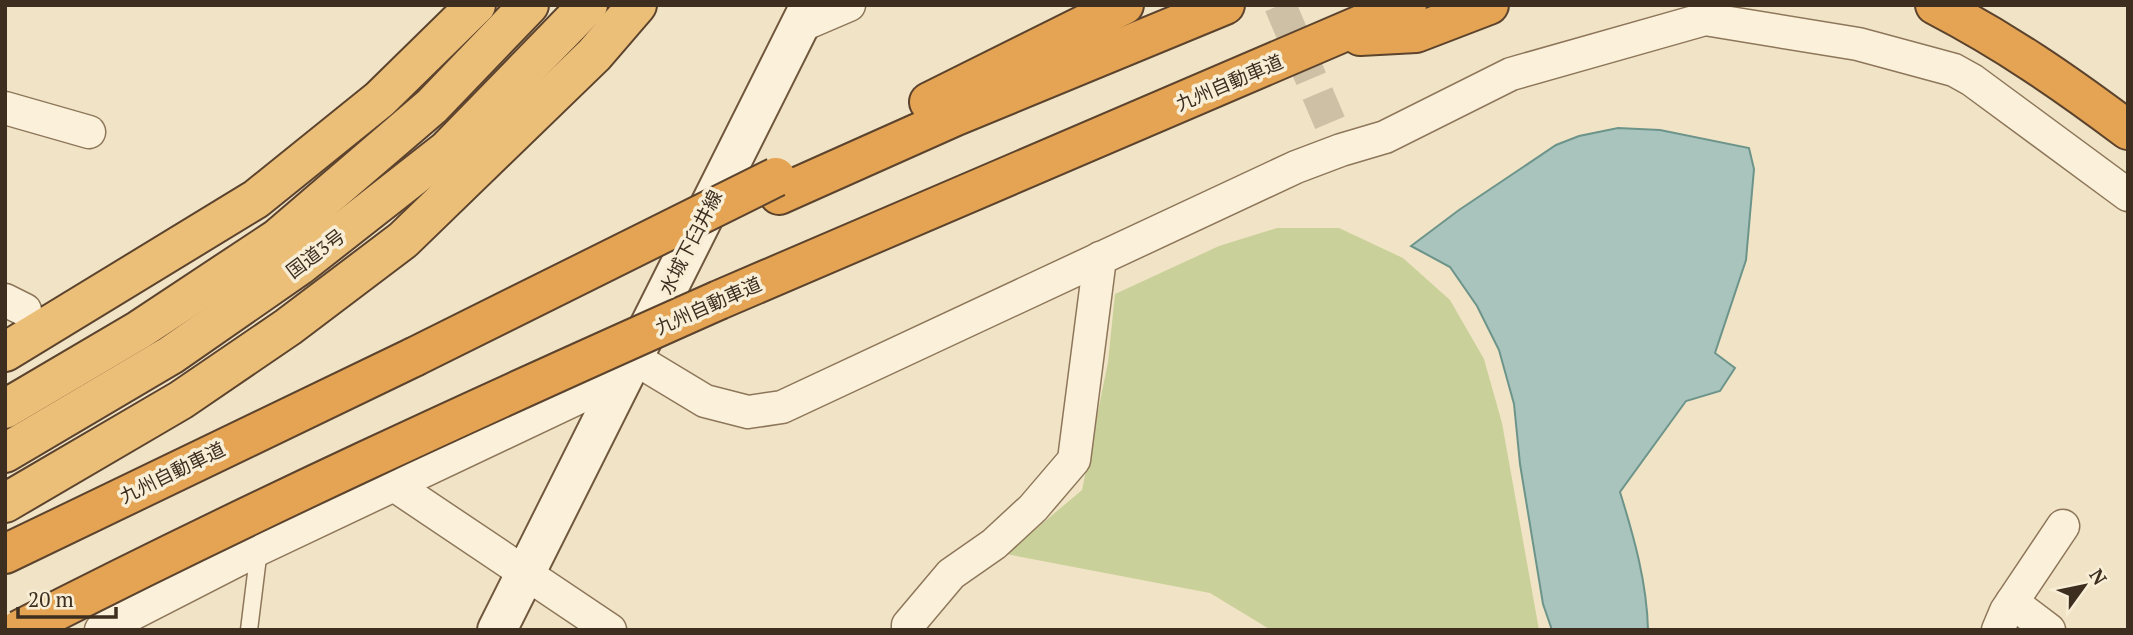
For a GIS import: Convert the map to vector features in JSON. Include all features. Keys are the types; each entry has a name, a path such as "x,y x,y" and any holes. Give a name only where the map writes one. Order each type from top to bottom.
{"highway":[{"name":"国道3号","path":"5,409 139,330 278,238 432,106 529,5"},
{"name":"国道3号","path":"5,453 172,355 299,266 447,150 588,5"},
{"path":"5,503 181,400 288,327 403,240 594,55 637,5"},
{"path":"778,186 1124,5"},
{"path":"778,186 1225,5"},
{"name":"九州自動車道","path":"19,630 126,575 436,426 719,300 1407,5"},
{"path":"1329,38 1416,33 1489,5"},
{"path":"1935,5 1991,34 2128,130"},
{"path":"5,352 256,199 380,99 470,7"},
{"name":"九州自動車道","path":"5,554 778,186"}],"main road":[{"name":"水城下臼井線","path":"497,630 805,16"}],"street":[{"path":"805,16 849,5"},
{"path":"101,630 627,367 705,401 748,412 782,407 1296,167 1335,136 1385,137 1511,74 1705,19 1858,44 1954,70 1972,80 2128,195"},
{"path":"5,108 89,132"},
{"path":"908,630 908,625 951,575 994,544 1033,508 1074,460 1100,258"},
{"path":"394,485 610,630"},
{"path":"1998,630 2012,602 2063,526"},
{"path":"2012,602 2049,630"}],"lane":[{"path":"249,630 259,549"}],"green space":[{"path":"1277,228 1339,228 1403,258 1450,300 1484,359 1502,423 1539,630 1271,630 1210,593 1006,554 1082,490 1108,362 1115,294 1219,246"}],"water":[{"path":"1618,128 1660,130 1749,148 1754,169 1746,260 1715,353 1735,368 1720,391 1686,401 1620,492 1635,543 1648,630 1552,630 1543,604 1520,464 1514,404 1499,350 1477,306 1450,267 1411,246 1459,210 1556,145 1579,136"}],"tunnel":[{"path":"1280,5 1330,123"}]}
